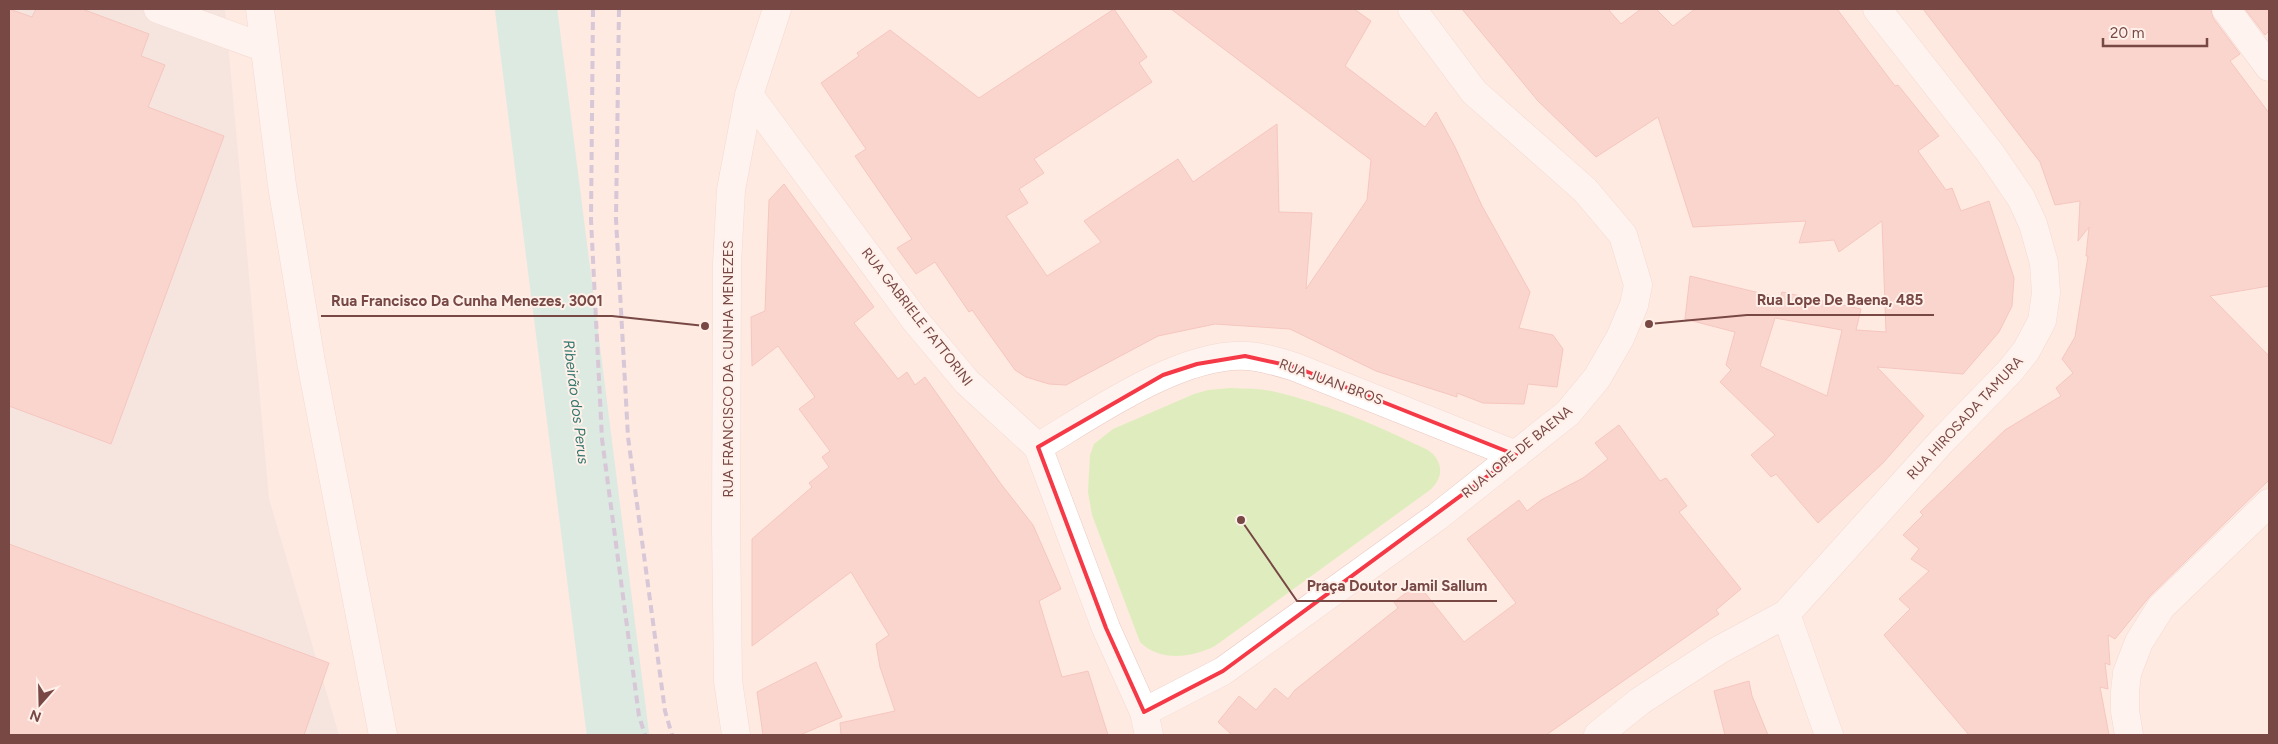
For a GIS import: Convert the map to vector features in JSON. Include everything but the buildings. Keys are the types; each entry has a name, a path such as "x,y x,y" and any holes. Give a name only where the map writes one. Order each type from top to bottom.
{"street":[{"path":"158,9 265,48"},
{"path":"260,9 282,185 311,362 383,735"},
{"name":"RUA FRANCISCO DA CUNHA MENEZES","path":"736,735 728,681 726,529 727,263 731,190 749,95 777,9"},
{"name":"RUA LOPE DE BAENA","path":"1146,724 1437,517 1568,413 1597,378 1620,338 1634,304 1638,285 1623,236 1585,190 1474,92 1412,9"},
{"name":"RUA HIROSADA TAMURA","path":"1598,735 1640,701 1719,650 1786,614 1941,442 2010,371 2034,337 2042,321 2046,293 2042,251 2034,224 2021,198 1991,154 1877,9"},
{"path":"2226,9 2269,67"},
{"name":"RUA GABRIELE FATTORINI","path":"749,95 921,327 966,382 1038,447 1106,628 1146,724"},
{"name":"RUA JUAN BROS","path":"1038,447 1132,391 1163,376 1197,364 1227,357 1245,356 1267,359 1295,367 1516,455"},
{"path":"2129,735 2125,711 2127,673 2139,642 2161,608 2269,503"},
{"path":"1786,614 1829,735"}],"highlighted area":[{"path":"1245,356 1295,367 1516,455 1223,671 1144,712 1106,628 1038,447 1163,375 1197,364"}],"shaded area":[{"path":"9,9 225,9 269,499 339,735 9,735"}],"green space":[{"path":"1230,388 1265,390 1293,396 1328,407 1380,428 1431,452 1439,463 1439,477 1430,490 1215,646 1186,655 1176,656 1157,653 1140,642 1092,515 1088,492 1090,455 1094,444 1113,429 1194,394 1208,390"}],"waterway":[{"name":"Ribeirão dos Perus","path":"526,9 618,735"}],"railway":[{"path":"593,9 591,220 602,439 639,716 645,735"},
{"path":"619,9 616,219 628,437 665,711 672,735"}],"place":[{"name":"Rua Lope De Baena, 485","path":"1649,324"},
{"name":"Rua Francisco Da Cunha Menezes, 3001","path":"705,326"},
{"name":"Praça Doutor Jamil Sallum","path":"1241,520"}]}
